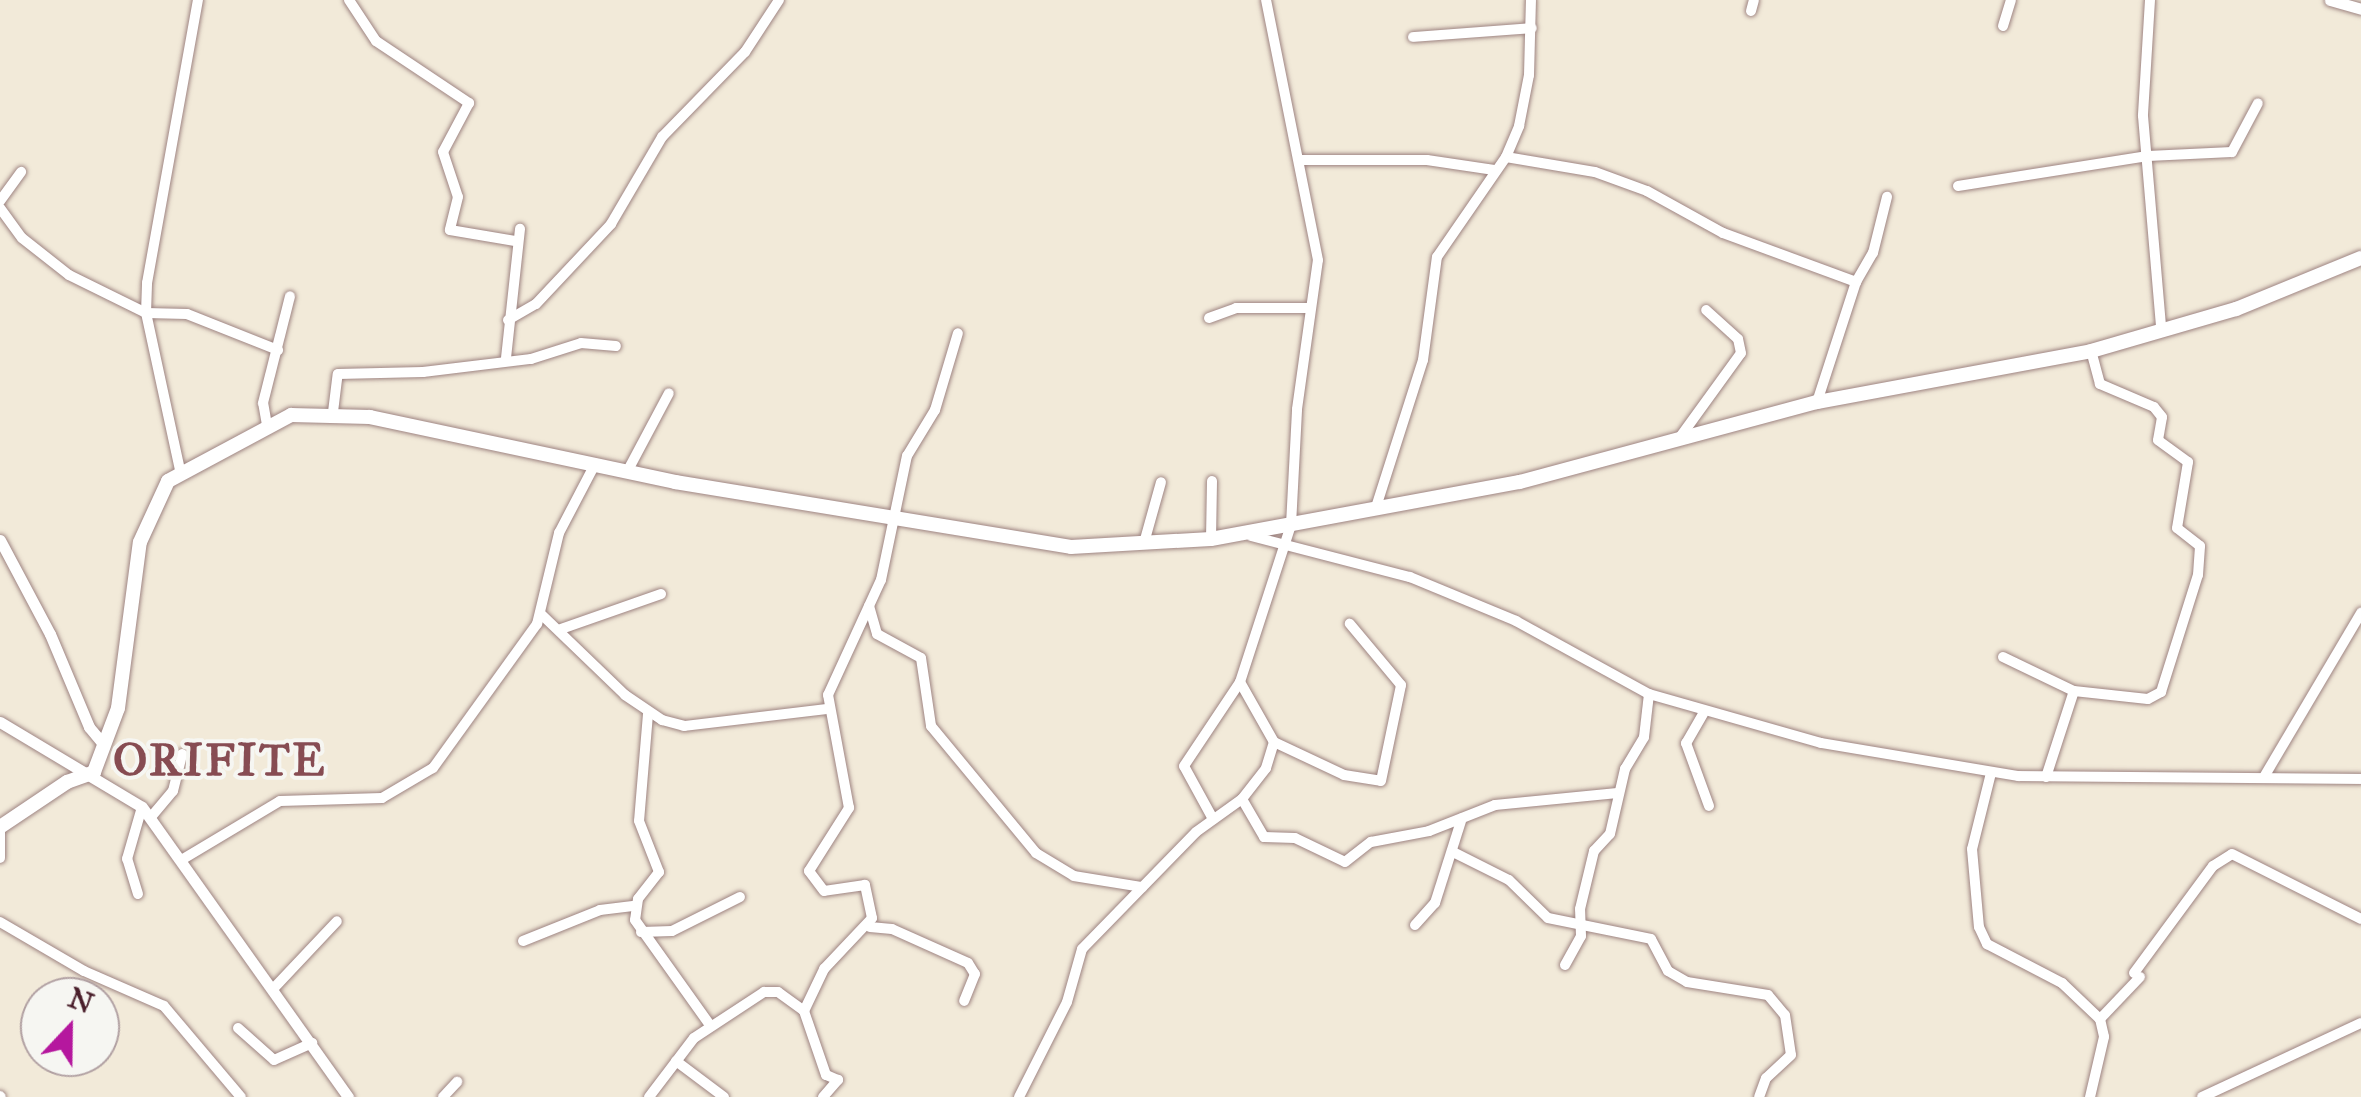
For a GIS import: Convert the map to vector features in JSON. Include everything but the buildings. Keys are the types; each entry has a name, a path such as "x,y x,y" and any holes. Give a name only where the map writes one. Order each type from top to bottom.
{"main road":[{"path":"0,829 94,772 118,708 140,542 168,481 180,470 267,424 332,412 627,472 1071,547 1250,536 1377,504 1520,482 1817,402 2091,351 2160,327 2236,309 2361,258"}],"street":[{"path":"180,470 146,313 149,260 180,129 198,0"},
{"path":"348,0 376,42 468,103 443,152 458,197 450,230 515,241"},
{"path":"508,320 536,304 611,224 662,137 745,52 778,0"},
{"path":"1213,819 1184,766 1240,682 1291,525 1308,308 1317,248 1266,0"},
{"path":"1377,504 1423,360 1437,256 1506,157 1529,75 1531,0"},
{"path":"2003,26 2011,0"},
{"path":"2150,0 2143,77 2160,327"},
{"path":"2330,0 2361,8"},
{"path":"1413,37 1532,28"},
{"path":"1958,186 2148,156 2232,152 2258,103"},
{"path":"1506,157 1595,172 1647,191 1723,233 1856,282"},
{"path":"1301,160 1427,160 1494,170"},
{"path":"22,172 0,204 44,257 146,313 187,314 278,350"},
{"path":"1817,402 1856,282 1873,253 1887,197"},
{"path":"506,358 515,241 520,229"},
{"path":"267,424 263,403 290,296"},
{"path":"1209,318 1236,308 1308,308"},
{"path":"1678,441 1741,353 1738,340 1706,310"},
{"path":"870,927 866,885 824,891 809,871 849,808 826,709 833,672 881,580 908,456 935,410 958,333"},
{"path":"332,412 338,374 423,372 506,358 531,359 581,343 616,346"},
{"path":"2002,657 2054,676 2074,691 2148,699 2161,692 2173,669 2200,546 2177,528 2188,462 2158,440 2162,417 2154,407 2100,384 2091,351"},
{"path":"627,472 669,392"},
{"path":"183,859 280,801 382,798 434,768 542,615 559,533 595,464"},
{"path":"1144,543 1161,482"},
{"path":"1211,539 1212,482"},
{"path":"1250,536 1286,541 1410,577 1516,621 1649,694 1703,714 1990,773 2046,777 2361,779"},
{"path":"0,540 50,634 89,728 104,745"},
{"path":"560,629 661,594"},
{"path":"870,600 868,619 877,634 921,658 931,726 1036,853 1074,876 1142,887"},
{"path":"2264,777 2361,613"},
{"path":"542,615 648,714 684,726 826,709"},
{"path":"1240,682 1274,742 1365,782 1385,775 1401,685 1350,624"},
{"path":"2046,777 2074,691"},
{"path":"1566,965 1579,942 1578,920 1594,851 1610,834 1617,793 1644,736 1649,694"},
{"path":"648,714 639,821 659,872 636,906 640,932 710,1024"},
{"path":"1703,714 1687,754 1709,806"},
{"path":"0,722 94,772 147,812 348,1097"},
{"path":"1019,1097 1068,1002 1082,950 1213,819 1242,798 1266,768 1274,742"},
{"path":"138,894 127,859 147,812 173,790 182,754"},
{"path":"1990,773 1972,849 1982,936 2073,990 2100,1019 2104,1037 2090,1097"},
{"path":"1242,798 1264,837 1295,838 1346,862 1371,842 1462,818 1495,805 1617,793"},
{"path":"1415,925 1435,903 1455,853 1462,818"},
{"path":"0,829 0,858"},
{"path":"1455,853 1508,880 1548,918 1578,920 1651,939 1668,972 1686,982 1757,991 1776,1002 1789,1026 1791,1055 1766,1078 1759,1097"},
{"path":"2100,1019 2137,975 2213,866 2232,854 2361,918"},
{"path":"640,932 672,931 740,897"},
{"path":"523,941 600,910 636,906"},
{"path":"273,989 337,921"},
{"path":"0,922 84,971 164,1006 240,1097"},
{"path":"804,1011 824,969 870,927 892,929 968,963 976,974 964,1001"},
{"path":"649,1097 710,1024 772,990 804,1011 826,1075 838,1080 823,1097"},
{"path":"2202,1097 2361,1023"},
{"path":"238,1028 274,1060 312,1043"},
{"path":"676,1061 724,1097"},
{"path":"443,1097 456,1082"}],"district":[{"name":"ORIFITE","path":"220,760"}]}
